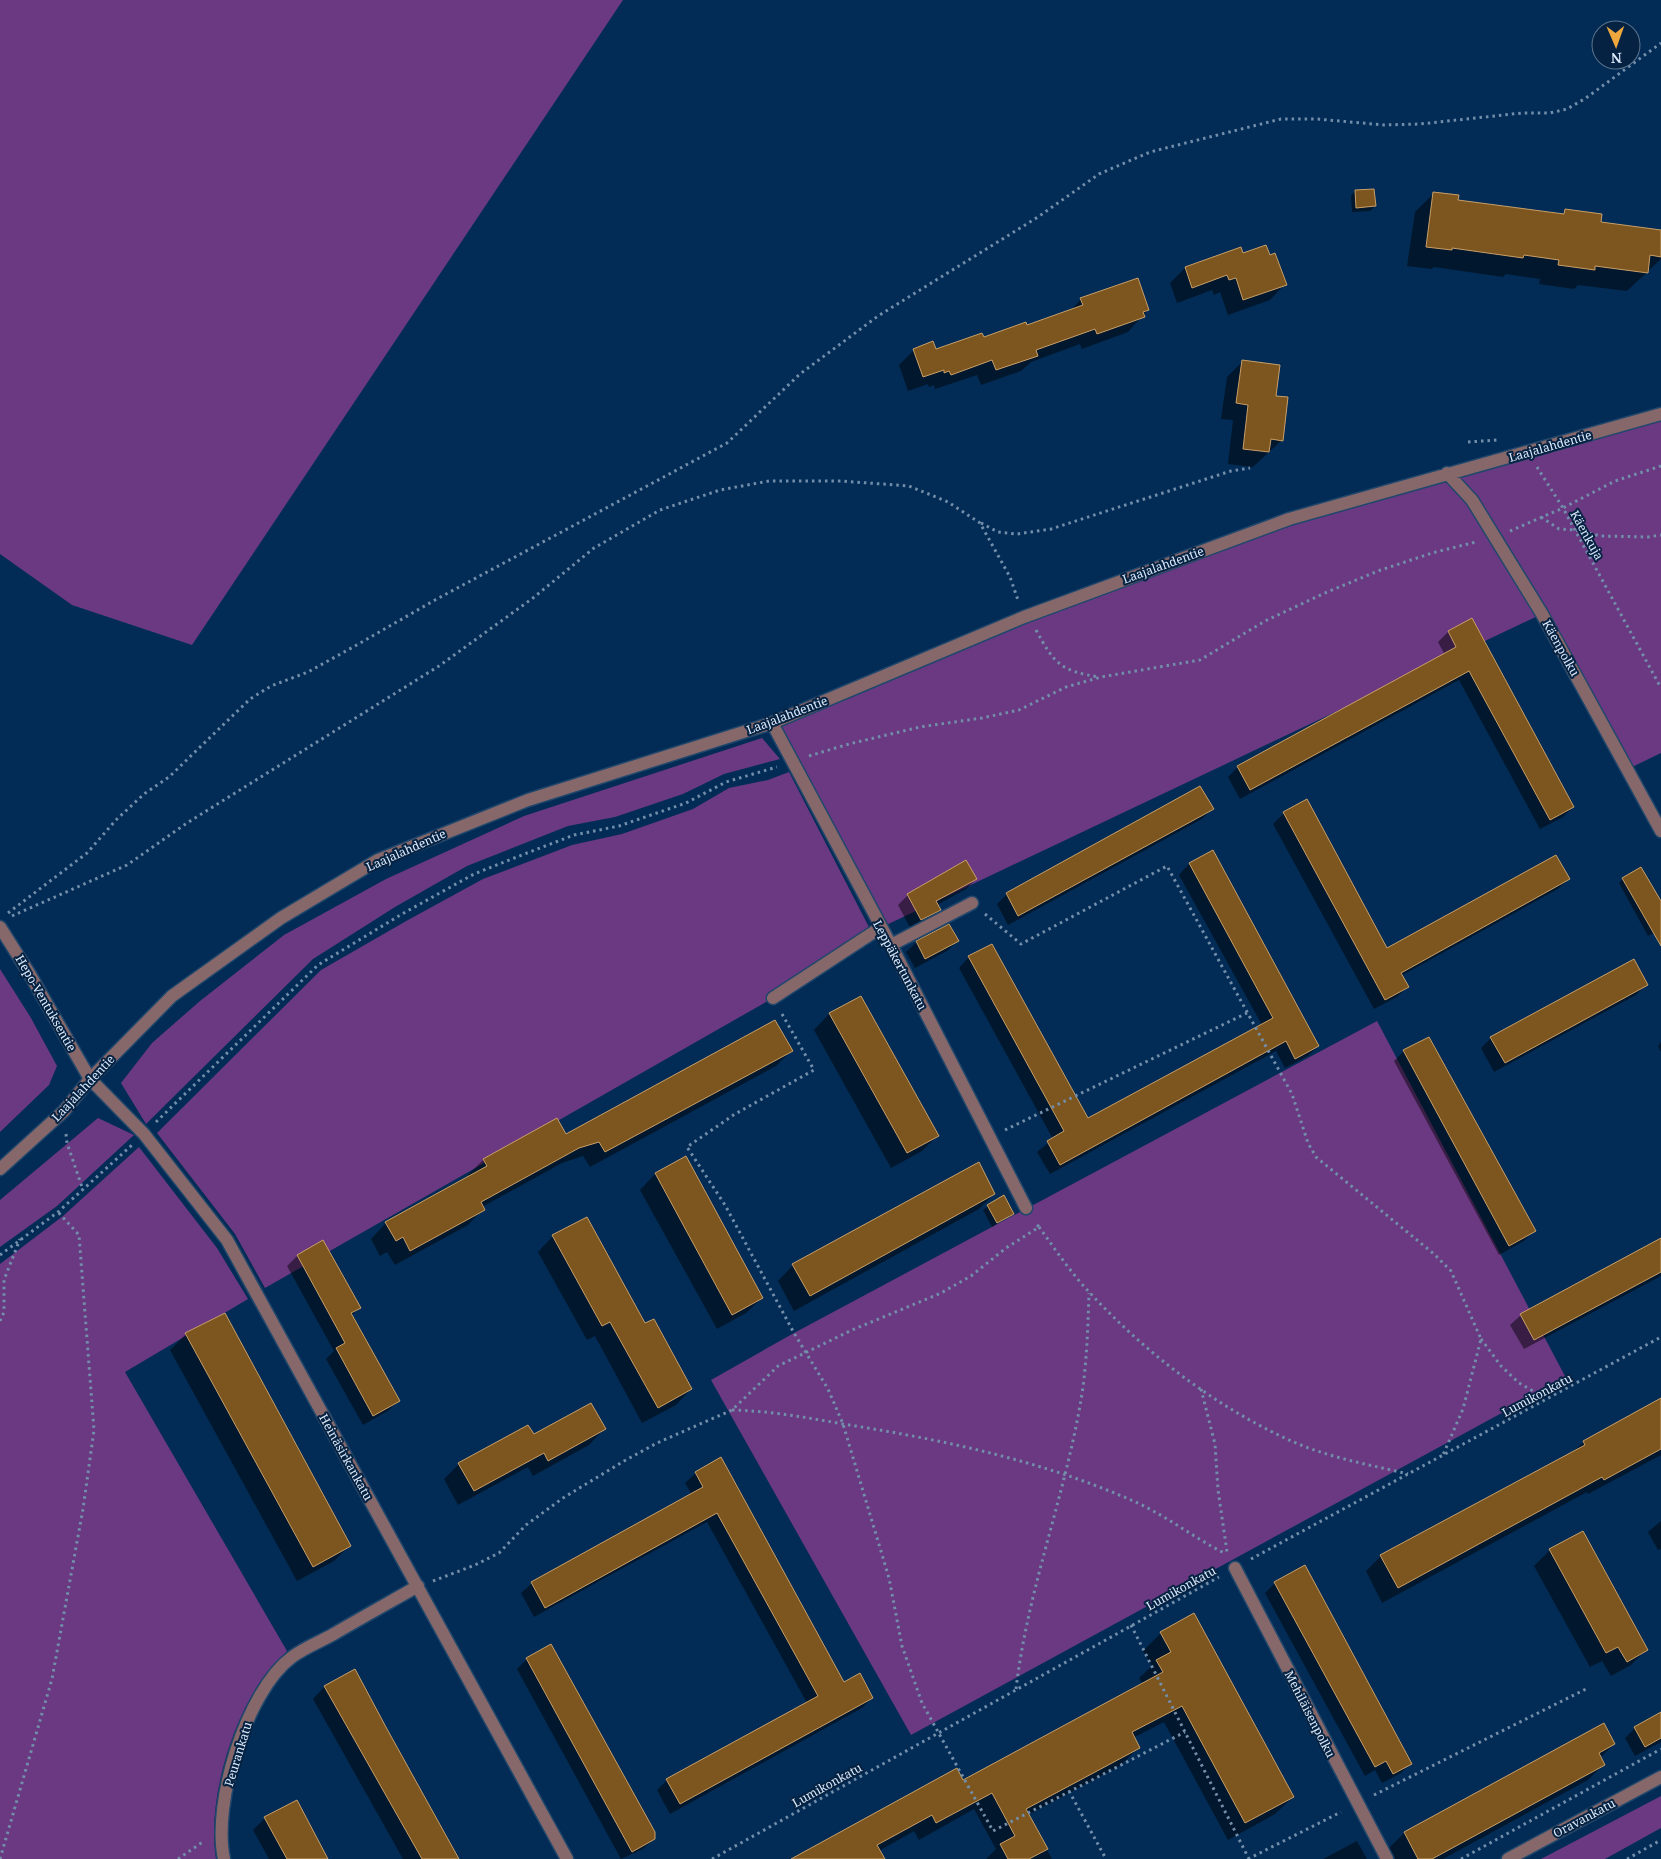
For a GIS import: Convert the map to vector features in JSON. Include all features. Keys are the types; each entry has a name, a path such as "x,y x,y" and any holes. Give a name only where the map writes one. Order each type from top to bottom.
{"street":[{"name":"Laajalahdentie","path":"0,1169 64,1111 90,1079 172,996 280,918 378,860 528,800 772,723 1024,617 1289,519 1661,414"},
{"name":"Käenpolku","path":"1447,473 1472,500 1542,614 1661,831"},
{"name":"Leppäkertunkatu","path":"772,723 880,928 891,944 1026,1208"},
{"path":"891,944 972,903"},
{"name":"Hepo-Ventuksentie","path":"4,922 29,973 90,1079"},
{"path":"773,998 880,928"},
{"name":"Heinäsirkankatu","path":"90,1079 144,1134 227,1240 567,1859"},
{"name":"Mehiläisenpolku","path":"1235,1568 1386,1859"},
{"name":"Peurankatu","path":"224,1859 221,1828 229,1774 248,1719 268,1684 292,1658 418,1586"},
{"name":"Oravankatu","path":"1508,1859 1661,1778"}],"path":[{"path":"0,919 87,853 116,820 144,794 176,771 250,699 271,686 308,672 435,600 727,443 800,374 878,316 1038,217 1099,174 1150,152 1281,118 1384,125 1522,113 1550,114 1567,109 1586,98 1661,43"},
{"path":"1468,442 1502,439"},
{"name":"Käenkuja","path":"1528,453 1575,530 1661,688"},
{"path":"4,922 127,865 187,823 438,666 533,598 594,548 660,510 720,490 769,481 841,481 909,486 948,502 980,523 998,532 1016,534 1051,529 1231,471 1250,468"},
{"path":"1540,517 1560,529 1575,530 1601,536 1660,535"},
{"path":"980,523 1010,577 1024,617 1036,628 1051,656 1074,673 1101,677"},
{"path":"972,903 1021,944 1166,866 1292,1094 1308,1143 1316,1157 1408,1231 1451,1271 1480,1339 1501,1366 1519,1383 1548,1399"},
{"path":"773,998 814,1070 735,1114 687,1146 725,1205 805,1352 828,1389 843,1424 889,1578 902,1646 922,1703 940,1732 993,1831 1184,1732"},
{"path":"990,1137 1248,1013"},
{"path":"64,1111 67,1143 84,1190"},
{"path":"1026,1208 1089,1292 1138,1341 1200,1388 1288,1440 1338,1458 1408,1474"},
{"path":"0,1859 52,1679 82,1519 94,1430 79,1235 58,1212"},
{"path":"418,1586 475,1566 499,1553 526,1525 563,1498 657,1443 732,1410 778,1366 852,1330 941,1293 971,1276 1006,1248 1039,1227"},
{"path":"0,1255 20,1238 4,1280 4,1312 0,1321"},
{"path":"1016,1689 1020,1654 1064,1475 1083,1388 1089,1292"},
{"name":"Lumikonkatu","path":"712,1859 1131,1625 1661,1337"},
{"path":"1442,1456 1463,1409 1480,1339"},
{"path":"1200,1388 1216,1444 1218,1490 1227,1554 1235,1568"},
{"path":"732,1410 767,1411 948,1443 1064,1475 1132,1500 1200,1541 1227,1554"},
{"path":"1131,1625 1249,1859 1588,1688"},
{"path":"1461,1859 1661,1750"},
{"path":"1069,1791 1106,1859"},
{"path":"178,1859 221,1828"},
{"path":"1627,1859 1661,1840"}],"shaded area":[{"path":"0,0 623,0 192,645 72,605 0,554"},
{"path":"1661,414 1661,753 1628,769 1542,614 880,928 772,723 1289,519"},
{"path":"762,738 780,759 724,774 683,794 615,817 568,826 467,866 395,907 313,959 146,1124 121,1083 152,1043 200,1001 284,935 386,879 524,816"},
{"path":"789,772 872,933 773,998 265,1288 235,1234 157,1133 321,970 483,879 572,845 622,834 693,809 729,788 768,780"},
{"path":"0,969 31,1018 57,1066 49,1085 0,1132"},
{"path":"1377,1021 1566,1378 911,1735 711,1380 794,1333"},
{"path":"98,1118 134,1135 57,1206 0,1247 0,1200"},
{"path":"139,1147 217,1248 248,1299 125,1372 287,1651 262,1679 250,1698 231,1741 218,1790 214,1837 216,1859 0,1859 0,1264 63,1216"},
{"path":"1661,1796 1661,1828 1605,1859 1541,1859"}],"building":[{"path":"1374,189 1376,206 1356,208 1355,190"},
{"path":"1433,192 1459,195 1458,200 1564,214 1565,209 1602,214 1601,222 1661,230 1661,257 1650,255 1648,273 1595,266 1595,270 1558,265 1559,260 1524,255 1523,258 1452,248 1452,250 1426,247"},
{"path":"1266,245 1270,255 1275,253 1287,285 1243,300 1236,278 1229,280 1227,275 1192,288 1185,267 1241,247 1243,253"},
{"path":"1138,278 1149,310 1143,312 1145,317 1097,334 1095,329 1036,350 1038,356 996,370 992,360 951,375 949,371 944,373 944,370 923,377 913,349 933,341 936,349 982,333 984,337 1026,322 1027,325 1083,305 1080,298"},
{"path":"1242,360 1280,365 1276,396 1288,397 1283,441 1271,439 1269,452 1243,449 1248,405 1236,403"},
{"path":"1472,618 1574,807 1550,820 1469,671 1250,790 1237,766 1456,647 1448,631"},
{"path":"1200,786 1214,809 1018,916 1006,893"},
{"path":"1307,799 1387,948 1556,855 1570,879 1401,973 1409,987 1385,1000 1283,812"},
{"path":"1213,850 1319,1046 1295,1059 1286,1041 1060,1165 1047,1141 1064,1131 968,956 992,944 1088,1118 1273,1018 1189,863"},
{"path":"966,860 977,879 936,901 941,910 921,920 907,894"},
{"path":"1641,867 1661,901 1661,946 1622,878"},
{"path":"949,924 959,941 925,959 916,941"},
{"path":"1634,959 1648,985 1505,1063 1490,1037"},
{"path":"861,996 939,1136 907,1153 829,1013"},
{"path":"775,1020 793,1051 605,1152 599,1142 579,1148 481,1202 485,1210 410,1251 403,1237 396,1241 385,1222 487,1166 483,1159 557,1118 566,1134"},
{"path":"1429,1037 1536,1231 1509,1246 1403,1050"},
{"path":"686,1156 763,1298 732,1315 655,1173"},
{"path":"979,1162 995,1194 810,1296 792,1264"},
{"path":"1004,1195 1014,1214 997,1223 987,1205"},
{"path":"587,1217 645,1323 654,1319 692,1389 658,1408 610,1322 602,1326 552,1235"},
{"path":"1661,1238 1661,1272 1534,1340 1520,1314"},
{"path":"323,1240 361,1308 351,1313 400,1401 373,1416 336,1348 345,1343 297,1255"},
{"path":"225,1313 351,1546 313,1567 185,1333"},
{"path":"1661,1398 1661,1449 1604,1480 1602,1477 1398,1588 1380,1555 1585,1445 1583,1441"},
{"path":"591,1403 606,1429 548,1461 544,1453 474,1491 458,1463 528,1425 534,1434"},
{"path":"721,1457 844,1682 860,1673 873,1698 680,1804 666,1779 818,1696 717,1513 545,1608 531,1582 703,1487 695,1472"},
{"path":"1583,1531 1648,1650 1627,1662 1618,1647 1606,1653 1549,1549"},
{"path":"1305,1565 1412,1764 1393,1774 1386,1761 1375,1767 1274,1582"},
{"path":"1194,1613 1294,1797 1245,1823 1182,1706 1132,1732 1140,1748 1026,1809 1048,1849 1029,1859 1008,1859 1000,1844 1015,1836 992,1793 936,1823 932,1815 877,1845 885,1859 791,1859 957,1768 963,1780 1163,1672 1156,1660 1171,1652 1160,1632"},
{"path":"551,1644 655,1832 655,1839 632,1852 526,1658"},
{"path":"355,1669 459,1859 422,1859 324,1686"},
{"path":"1661,1712 1661,1738 1645,1747 1634,1727"},
{"path":"1604,1723 1615,1744 1599,1753 1605,1765 1432,1859 1418,1859 1404,1832"},
{"path":"297,1800 328,1859 287,1859 264,1817"}]}
